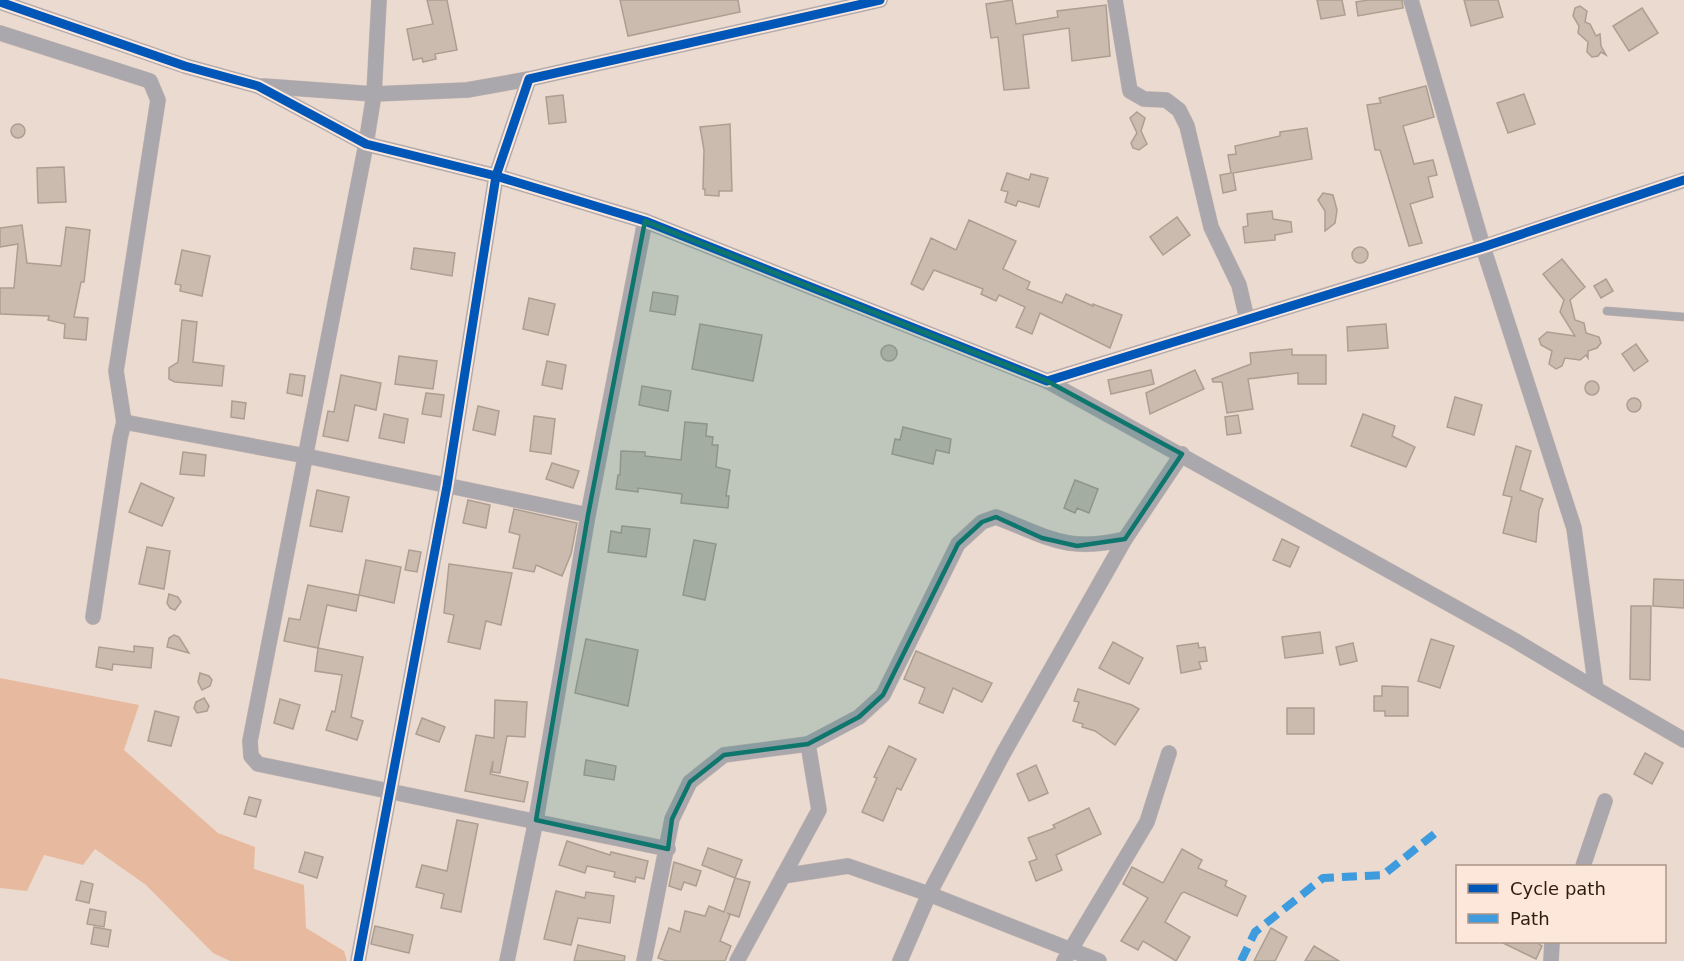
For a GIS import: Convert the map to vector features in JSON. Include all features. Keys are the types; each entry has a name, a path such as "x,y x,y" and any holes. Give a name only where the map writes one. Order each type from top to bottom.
{"street":[{"path":"380,0 374,94 366,144 250,741 251,756 258,764 668,849"},
{"path":"0,2 185,66 258,86 374,94 467,90 529,79 880,0"},
{"path":"1115,0 1130,91 1144,99 1166,100 1179,110 1187,126 1211,227 1239,285 1247,319"},
{"path":"1411,0 1483,247 1574,528 1596,689"},
{"path":"0,33 150,81 158,99 116,370 124,422 93,617"},
{"path":"358,961 447,486 496,176 529,79"},
{"path":"258,86 366,144 496,176 645,221 1047,381 1514,640 1684,740"},
{"path":"1047,381 1483,247 1684,180"},
{"path":"507,961 536,820 588,515 645,221"},
{"path":"124,422 306,456 588,515"},
{"path":"900,961 929,894 1003,754 1125,539 1182,454"},
{"path":"644,961 668,849 672,819 690,782 724,755 808,744 859,717 883,695 958,544 982,522 996,517 1042,538 1077,546 1100,545 1125,539"},
{"path":"737,961 819,810 808,744"},
{"path":"1067,955 1147,822 1169,753"},
{"path":"1584,865 1605,801"},
{"path":"783,876 848,866 929,894 1067,955 1099,961"},
{"path":"1551,961 1552,943"}],"lane":[{"path":"1607,311 1684,317"}],"highlighted area":[{"path":"645,221 1047,381 1182,454 1125,539 1077,546 1042,538 996,517 982,522 958,544 883,695 859,717 808,744 724,755 690,782 672,819 668,849 536,820 588,515"}],"shaded area":[{"path":"0,678 139,705 124,750 218,833 255,847 254,869 304,885 306,928 344,951 347,961 230,961 213,953 146,885 95,849 83,865 44,855 27,891 0,888"}],"building":[{"path":"427,0 447,0 457,50 435,54 436,59 423,62 422,58 413,60 407,29 433,24"},
{"path":"620,0 738,0 740,12 628,36"},
{"path":"1012,0 1016,24 1058,17 1057,11 1106,5 1110,56 1072,61 1069,28 1023,35 1029,88 1004,90 998,37 991,38 986,4"},
{"path":"1317,0 1342,0 1345,15 1321,19"},
{"path":"1402,0 1403,8 1358,16 1356,2"},
{"path":"1464,0 1498,0 1503,17 1471,26"},
{"path":"1580,6 1587,11 1585,22 1590,24 1596,36 1600,34 1601,46 1606,55 1601,52 1598,56 1592,57 1587,52 1588,42 1578,33 1579,26 1573,16 1575,8"},
{"path":"1642,8 1658,33 1629,51 1613,26"},
{"path":"1426,86 1434,117 1403,126 1414,164 1433,160 1437,175 1428,177 1433,197 1410,204 1422,243 1409,246 1380,150 1375,150 1367,105 1381,103 1379,98"},
{"path":"1524,94 1535,124 1508,133 1497,103"},
{"path":"563,95 566,122 549,124 546,97"},
{"path":"1137,112 1145,118 1141,131 1147,144 1139,150 1133,148 1131,143 1137,133 1130,118"},
{"path":"18,124 23,126 25,131 23,136 18,138 13,136 11,131 13,126"},
{"path":"730,124 732,191 719,191 719,196 705,195 705,189 703,189 704,150 700,127"},
{"path":"1307,128 1312,159 1233,173 1236,190 1223,193 1220,175 1231,173 1228,155 1236,154 1235,146 1280,136 1280,132"},
{"path":"64,167 66,202 38,203 37,168"},
{"path":"1007,173 1029,180 1031,174 1048,178 1039,207 1018,201 1016,206 1005,202 1008,192 1001,190"},
{"path":"1323,193 1333,195 1337,210 1335,223 1325,231 1325,211 1318,200"},
{"path":"1272,211 1273,219 1291,222 1292,232 1275,235 1275,240 1245,243 1243,227 1248,226 1247,214"},
{"path":"1177,217 1190,235 1163,255 1150,237"},
{"path":"969,220 1016,241 1003,269 1030,282 1027,289 1062,303 1066,294 1122,315 1110,348 1040,313 1032,334 1016,327 1025,307 999,295 996,301 981,294 983,289 934,270 923,290 911,284 931,238 956,250"},
{"path":"22,225 27,263 61,266 66,227 90,230 84,282 81,282 74,317 88,318 86,340 64,338 65,324 48,320 49,316 0,314 0,288 14,288 18,244 0,247 0,228"},
{"path":"1357,247 1363,247 1368,255 1366,261 1357,263 1352,258 1352,252"},
{"path":"414,248 455,253 452,276 411,269"},
{"path":"182,250 210,256 202,296 180,291 181,285 175,284"},
{"path":"1562,259 1585,287 1570,300 1575,320 1584,323 1586,333 1599,337 1601,343 1597,348 1588,351 1588,358 1586,355 1580,360 1565,358 1562,366 1556,369 1549,364 1552,351 1541,345 1539,339 1547,332 1575,336 1560,312 1564,300 1543,274"},
{"path":"1606,279 1613,291 1601,298 1594,286"},
{"path":"653,292 678,296 675,315 650,311"},
{"path":"529,298 555,304 548,335 523,329"},
{"path":"182,320 197,322 193,362 224,366 222,386 175,382 169,379 169,368 178,362"},
{"path":"700,324 762,335 753,381 692,369"},
{"path":"1386,324 1388,348 1348,351 1347,327"},
{"path":"1636,344 1648,361 1634,371 1622,354"},
{"path":"889,345 895,347 897,353 895,359 889,361 883,359 881,353 883,347"},
{"path":"1292,349 1292,355 1326,355 1326,384 1298,384 1298,373 1248,379 1253,409 1227,413 1222,382 1213,382 1212,379 1251,364 1250,353"},
{"path":"399,356 437,361 433,389 395,384"},
{"path":"547,361 566,365 562,389 542,385"},
{"path":"1151,370 1154,384 1111,394 1108,380"},
{"path":"1195,370 1204,389 1150,414 1146,393"},
{"path":"290,374 305,376 302,396 287,393"},
{"path":"341,375 381,383 376,410 355,405 348,441 323,436 328,411 334,412"},
{"path":"1589,381 1595,381 1599,388 1595,395 1589,395 1585,391 1585,385"},
{"path":"642,386 671,391 668,411 639,405"},
{"path":"426,393 444,395 441,417 422,414"},
{"path":"1455,397 1482,405 1474,435 1447,427"},
{"path":"1631,398 1637,398 1641,405 1637,412 1631,412 1627,408 1627,402"},
{"path":"232,401 246,403 244,419 231,417"},
{"path":"478,406 499,411 495,435 473,430"},
{"path":"384,414 408,419 404,443 379,438"},
{"path":"1363,414 1395,426 1392,436 1415,447 1406,467 1351,446"},
{"path":"1238,415 1241,433 1227,435 1225,417"},
{"path":"534,416 555,419 551,454 530,451"},
{"path":"685,422 707,424 706,436 713,437 712,445 718,445 716,467 730,470 726,496 729,496 728,508 681,503 682,494 638,488 638,492 616,489 618,475 620,475 621,451 645,452 645,456 681,460"},
{"path":"903,427 951,439 949,453 936,450 933,464 892,454 895,439 900,440"},
{"path":"1516,446 1531,451 1520,490 1543,499 1539,510 1536,542 1503,533 1512,497 1503,495"},
{"path":"183,452 206,455 204,476 180,474"},
{"path":"552,463 579,471 573,488 546,479"},
{"path":"1075,480 1098,489 1089,513 1077,508 1075,513 1064,508"},
{"path":"141,483 174,498 162,526 129,512"},
{"path":"317,490 349,497 342,532 310,526"},
{"path":"468,500 490,505 486,528 463,523"},
{"path":"514,509 577,523 571,554 562,576 536,565 534,572 513,568 520,535 509,532"},
{"path":"622,526 650,529 646,557 608,552 611,531 621,533"},
{"path":"1282,539 1299,547 1290,567 1273,560"},
{"path":"694,540 716,544 705,600 683,595"},
{"path":"147,547 170,551 164,589 139,584"},
{"path":"409,550 421,552 417,572 405,570"},
{"path":"366,560 401,567 394,603 359,595"},
{"path":"449,564 512,573 501,625 486,621 480,649 448,642 454,615 444,613"},
{"path":"1654,579 1684,580 1684,608 1653,606"},
{"path":"308,585 359,595 356,611 327,605 318,648 284,641 289,618 300,620"},
{"path":"169,594 178,597 181,602 175,610 167,603"},
{"path":"1631,606 1651,606 1650,680 1630,679"},
{"path":"1320,632 1323,653 1285,658 1282,637"},
{"path":"174,635 179,637 189,653 167,647 169,638"},
{"path":"586,639 638,650 628,706 575,693"},
{"path":"1431,639 1454,646 1440,688 1418,681"},
{"path":"1113,642 1143,658 1129,684 1099,668"},
{"path":"1198,643 1199,648 1205,647 1207,661 1199,662 1201,669 1181,673 1177,646"},
{"path":"1353,643 1357,661 1340,665 1336,647"},
{"path":"134,646 153,648 151,668 113,664 112,670 96,667 99,647 134,652"},
{"path":"318,648 363,657 351,717 363,721 357,740 326,730 332,711 335,712 342,675 315,671"},
{"path":"916,651 992,683 982,702 953,688 943,713 919,703 925,688 904,679"},
{"path":"200,673 209,676 212,680 210,686 202,690 198,682"},
{"path":"1382,686 1408,687 1408,716 1385,716 1385,711 1374,711 1374,696 1382,696"},
{"path":"1078,689 1139,709 1115,745 1095,731 1082,727 1083,724 1073,721 1079,702 1074,701"},
{"path":"204,698 209,706 207,711 197,713 194,708 196,702"},
{"path":"280,699 300,705 293,729 274,723"},
{"path":"495,700 527,702 525,737 507,736 500,773 492,772 493,761 490,774 528,782 524,802 465,791 476,735 494,738"},
{"path":"1287,708 1314,708 1314,734 1287,734"},
{"path":"155,711 179,717 171,746 148,741"},
{"path":"422,718 445,727 439,742 416,734"},
{"path":"889,746 916,759 901,790 897,788 883,821 862,812 877,778 874,777"},
{"path":"1645,753 1663,763 1652,784 1634,774"},
{"path":"586,760 616,766 614,780 584,775"},
{"path":"1036,765 1048,793 1029,801 1017,774"},
{"path":"249,797 261,800 256,817 244,814"},
{"path":"1089,808 1101,834 1056,855 1062,870 1036,881 1029,862 1037,859 1028,838 1055,828 1053,825"},
{"path":"457,820 478,824 461,912 441,908 444,894 416,887 422,865 447,871"},
{"path":"567,841 610,855 611,852 648,861 644,879 636,877 635,882 614,877 615,872 587,866 585,873 559,865"},
{"path":"708,848 742,860 735,878 702,865"},
{"path":"1182,849 1202,860 1198,868 1227,881 1225,886 1246,896 1237,916 1184,892 1181,894 1165,922 1190,937 1176,961 1143,941 1138,950 1121,941 1148,898 1123,884 1132,867 1163,883"},
{"path":"305,852 323,857 317,878 299,872"},
{"path":"674,862 701,871 696,886 684,882 681,890 669,886"},
{"path":"735,878 750,882 739,917 727,913 730,915 720,941 731,946 725,961 667,961 658,958 669,928 680,932 685,911 705,916 709,906 724,912"},
{"path":"81,881 93,884 89,903 76,900"},
{"path":"556,891 585,898 586,892 614,896 610,923 578,918 571,945 544,939"},
{"path":"90,909 106,912 104,927 87,924"},
{"path":"375,926 413,935 409,953 371,944"},
{"path":"94,927 111,930 108,947 91,944"},
{"path":"1271,928 1287,937 1275,961 1254,961"},
{"path":"1503,943 1538,943 1542,946 1536,959"},
{"path":"578,945 625,956 624,961 574,961"},
{"path":"1314,946 1339,961 1305,961"}],"marked path":[{"path":"1241,961 1255,932 1323,878 1383,875 1438,831"}],"cycle path":[{"path":"358,961 447,486 496,176 529,79 880,0"},
{"path":"0,2 185,66 258,86 366,144 496,176 645,221 1047,381 1483,247 1684,180"}]}
